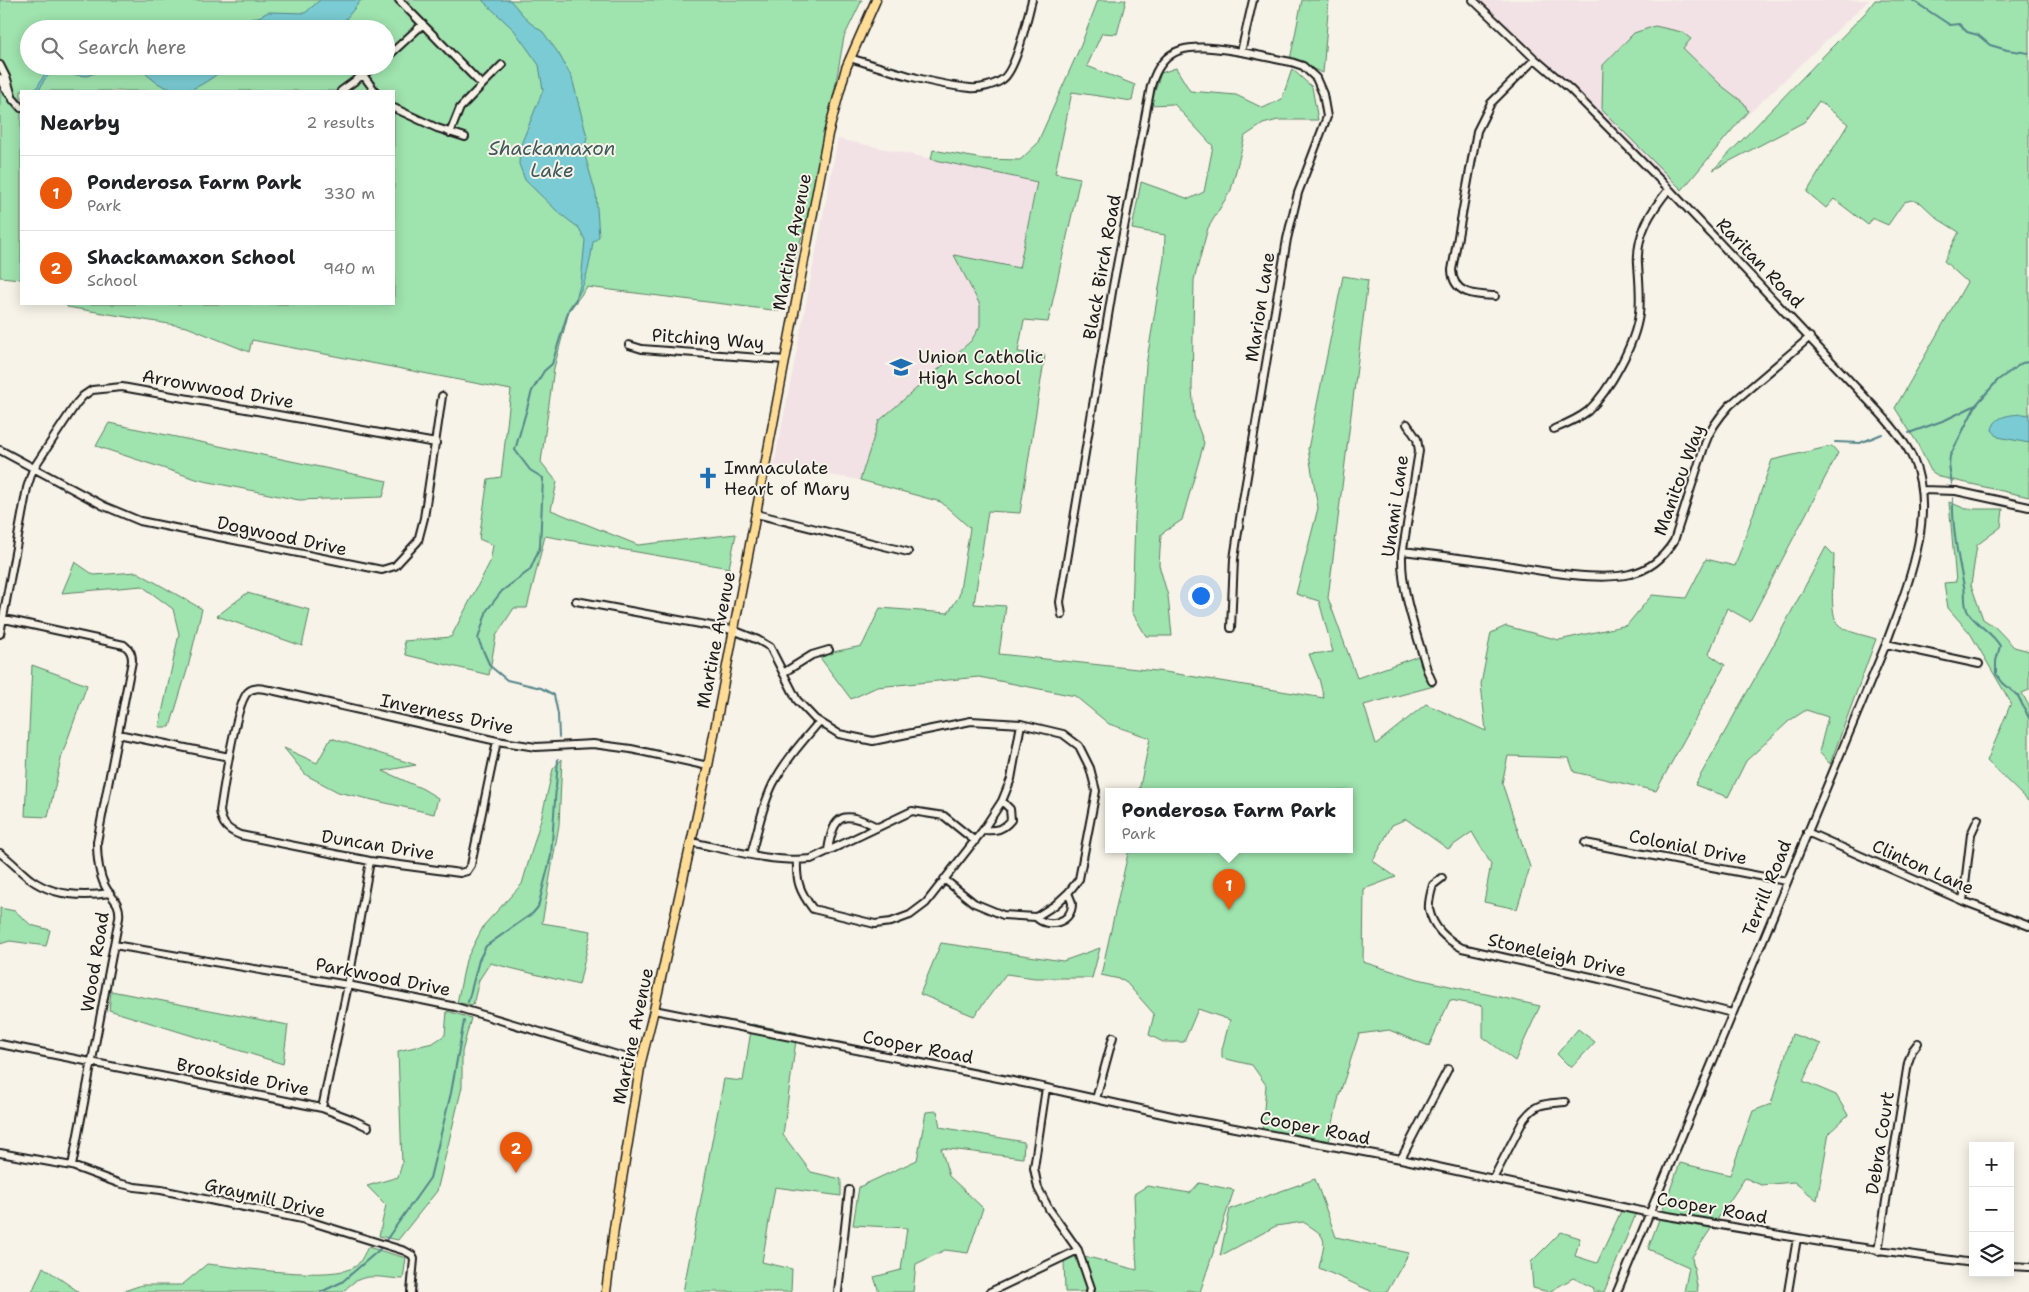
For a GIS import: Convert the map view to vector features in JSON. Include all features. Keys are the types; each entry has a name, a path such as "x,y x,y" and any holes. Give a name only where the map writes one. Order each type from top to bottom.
{"main road":[{"name":"Martine Avenue","path":"606,1292 625,1152 641,1062 708,766 828,134 850,58 876,0"}],"street":[{"path":"399,0 482,85"},
{"path":"850,58 916,78 970,88 980,88 993,84 1003,79 1014,63 1032,0"},
{"path":"1241,52 1254,0"},
{"name":"Raritan Road","path":"1473,0 1535,59 1570,89 1669,189 1810,337 1896,432 1912,458 1922,490"},
{"path":"395,50 422,24"},
{"name":"Black Birch Road","path":"1062,615 1060,602 1113,286 1154,75 1166,58 1188,47 1206,47 1241,52"},
{"name":"Marion Lane","path":"1231,628 1234,559 1287,239 1298,193 1326,117 1323,94 1318,82 1303,66 1241,52"},
{"path":"1495,296 1473,295 1460,289 1455,282 1452,270 1477,131 1492,103 1535,59"},
{"path":"0,65 7,79 13,100"},
{"path":"450,133 460,108 502,65"},
{"path":"342,90 363,75 374,90"},
{"path":"0,78 4,89 20,107"},
{"path":"395,108 450,133 465,137"},
{"path":"1554,429 1575,420 1588,410 1607,387 1624,358 1639,316 1638,252 1641,234 1653,208 1669,189"},
{"name":"Manitou Way","path":"1403,550 1538,570 1608,577 1630,574 1650,566 1666,553 1674,541 1705,444 1718,418 1810,337"},
{"name":"Pitching Way","path":"629,345 642,349 785,360"},
{"name":"Arrowwood Drive","path":"0,634 27,488 33,469 76,404 92,390 111,386 122,387 436,443"},
{"name":"Dogwood Drive","path":"0,450 122,515 140,521 382,570 395,566 418,541 423,526 442,396"},
{"name":"Unami Lane","path":"1407,424 1417,440 1419,451 1403,550 1402,571 1404,587 1427,670 1432,681"},
{"path":"1922,490 1956,491 2029,507"},
{"name":"Terrill Road","path":"1617,1292 1886,644 1919,542 1922,523 1922,490"},
{"path":"756,514 908,552"},
{"path":"576,602 734,630 758,640 770,647 797,700 819,722 839,734 873,741 971,721 1021,724 1063,734 1079,746 1090,768 1096,791 1079,879 1068,893 1055,905 1036,917 1003,915 974,903 944,879"},
{"name":"Wood Road","path":"2,619 124,645 131,651 132,661 97,842 98,861 103,881 118,904 120,911 72,1166"},
{"path":"1886,644 1979,664"},
{"path":"783,673 812,656 829,650"},
{"name":"Inverness Drive","path":"229,757 245,696 248,692 261,688 536,748 593,744 630,749 708,766"},
{"path":"751,854 767,797 773,783 789,757 819,722"},
{"path":"797,860 796,877 802,895 813,909 874,924 890,922 910,915 926,903 975,841 1002,801 1011,779 1021,724"},
{"path":"118,734 229,757"},
{"name":"Duncan Drive","path":"229,757 220,811 223,824 228,829 240,835 370,861 460,873 467,871 471,865 497,741"},
{"path":"983,830 994,831 1001,829 1011,820 1010,809 1002,801"},
{"path":"691,842 751,854 797,860 812,859 912,811 944,816 975,841"},
{"path":"828,850 831,832 836,822 843,818 852,816 876,827"},
{"path":"1962,901 1971,834 1978,819"},
{"name":"Clinton Lane","path":"1807,832 1962,901 2029,926"},
{"name":"Colonial Drive","path":"1585,843 1786,881"},
{"path":"0,854 29,878 50,890 80,895 110,893"},
{"name":"Brookside Drive","path":"0,1044 322,1108 348,985 370,861"},
{"name":"Stoneleigh Drive","path":"1442,878 1432,885 1428,908 1436,928 1448,940 1462,948 1600,979 1732,1013"},
{"path":"1036,917 1041,922 1052,924 1063,920 1070,912 1072,903 1068,893"},
{"name":"Parkwood Drive","path":"114,945 348,985 456,1007 641,1062"},
{"name":"Cooper Road","path":"654,1010 1046,1088 1176,1117 1401,1159 1650,1213 1878,1251 1969,1262"},
{"path":"1096,1099 1113,1037"},
{"name":"Debra Court","path":"1878,1251 1908,1063 1912,1051 1918,1043"},
{"path":"1401,1159 1448,1069"},
{"path":"1046,1088 1034,1168 1038,1188 1049,1210 1078,1250 1090,1292"},
{"path":"1494,1179 1524,1119 1531,1111 1540,1104 1565,1102"},
{"path":"322,1108 368,1127"},
{"path":"0,1153 72,1166"},
{"name":"Graymill Drive","path":"72,1166 118,1183 302,1219 409,1253 413,1257 411,1292"},
{"path":"838,1292 849,1190"},
{"path":"1788,1292 1797,1238"},
{"path":"990,1292 1078,1250"},
{"path":"2014,1266 2029,1267"}],"shaded area":[{"path":"1476,0 1869,0 1669,189"},
{"name":"Union Catholic High School","path":"838,139 1037,181 1019,268 995,490 860,480 774,466"}],"green space":[{"path":"0,0 862,0 844,37 829,121 807,218 780,311 587,287 569,311 554,368 541,462 557,482 551,510 638,545 736,534 729,568 545,536 527,608 514,608 496,636 489,675 406,655 404,641 451,637 490,562 493,545 479,539 488,479 501,477 511,390 252,340 249,352 187,327 67,307 67,305 395,305 395,90 20,90 20,279 0,277"},
{"path":"1098,0 1126,0 1117,34 1102,33 1087,66 1135,85 1132,101 1072,92 1055,173 1080,178 1048,322 1024,320 1018,352 1045,355 1020,513 988,511 974,604 1006,606 999,654 1165,672 1324,698 1309,654 1333,652 1319,601 1296,594 1318,508 1308,449 1343,276 1368,280 1328,598 1357,678 1424,654 1434,686 1364,705 1376,744 1426,704 1486,731 1481,684 1491,633 1506,626 1559,640 1627,625 1652,595 1686,598 1706,559 1735,566 1772,460 1832,446 1838,453 1750,621 1727,608 1709,654 1725,665 1656,791 1574,772 1569,758 1508,756 1502,783 1530,867 1517,909 1484,902 1491,864 1472,832 1448,849 1406,819 1392,825 1373,861 1396,877 1364,889 1363,962 1418,979 1540,1006 1515,1061 1483,1037 1483,1006 1450,1000 1429,1046 1389,1030 1359,1034 1339,1096 1328,1146 1262,1133 1266,1085 1252,1065 1222,1058 1222,1049 1230,1020 1198,1009 1184,1042 1163,1042 1149,1035 1154,1014 1124,980 1101,975 1128,853 1353,853 1353,788 1140,788 1150,738 1109,724 1075,696 979,677 877,687 851,699 818,655 862,646 880,608 948,613 959,596 970,528 941,502 860,480 879,421 971,341 980,326 980,305 954,255 1019,268 1037,182 931,159 933,150 983,159 1020,160 1037,144 1081,45"},
{"path":"1302,0 1329,0 1323,73 1290,60"},
{"path":"1875,0 2029,0 2029,497 1940,477 1931,471 1916,441 1895,408 1967,282 1944,261 1959,232 1938,219 1921,203 1912,200 1904,202 1888,225 1872,218 1868,225 1834,199 1826,208 1807,192 1848,124 1819,101 1804,122 1713,170 1866,12"},
{"path":"1655,26 1682,32 1691,39 1683,48 1722,86 1744,103 1748,111 1682,190 1602,110 1603,65 1634,33"},
{"path":"1176,68 1190,91 1236,95 1263,108 1282,99 1292,69 1312,87 1318,120 1278,120 1263,124 1245,136 1231,190 1208,228 1194,280 1192,388 1194,416 1204,443 1182,520 1161,534 1159,565 1168,596 1172,636 1146,636 1132,612 1135,519 1146,365 1164,258 1165,235 1132,229 1141,182 1189,199 1204,192 1213,146 1174,104 1150,105 1161,73"},
{"path":"109,423 387,481 383,497 299,500 199,480 96,446"},
{"path":"1949,502 1966,509 2003,509 2001,527 1977,545 1971,585 1983,619 1995,627 2014,647 2029,651 2029,690 2022,693 2029,706 2029,802 1987,761 2011,703 1970,633 1948,608 1944,583 1956,582"},
{"path":"1826,547 1834,555 1833,603 1836,620 1839,625 1847,630 1876,639 1830,764 1819,752 1828,717 1806,710 1789,721 1746,761 1728,797 1695,785 1773,646"},
{"path":"75,562 94,575 137,572 202,609 188,667 170,727 159,727 179,634 173,609 142,586 62,593"},
{"path":"247,593 310,610 302,646 217,616"},
{"path":"32,665 87,685 62,755 48,817 25,816"},
{"path":"331,738 416,765 383,771 438,798 434,814 338,792 306,775 284,748 317,763"},
{"path":"562,759 559,825 542,923 591,931 579,985 490,963 479,980 473,1005 457,1003 466,960 484,925 522,884 553,769"},
{"path":"0,908 15,911 31,925 50,930 46,946 10,941 0,944"},
{"path":"941,943 1063,961 1100,948 1092,978 1035,978 1006,974 974,1016 920,994"},
{"path":"111,991 288,1025 283,1064 109,1010"},
{"path":"447,1011 471,1018 462,1052 462,1087 437,1191 398,1240 379,1236 386,1205 367,1186 398,1177 402,1164 398,1051 433,1043 445,1035"},
{"path":"752,1024 797,1033 783,1135 811,1172 841,1179 841,1196 775,1187 762,1262 792,1269 791,1292 683,1292 724,1079 743,1081"},
{"path":"1578,1029 1595,1042 1571,1068 1557,1054"},
{"path":"1792,1034 1821,1044 1803,1081 1836,1095 1848,1115 1829,1133 1817,1200 1794,1182 1761,1185 1745,1178 1692,1257 1698,1292 1684,1292 1689,1267 1648,1249 1680,1163 1730,1175 1753,1111 1771,1104"},
{"path":"937,1111 940,1127 1024,1142 1023,1158 941,1148 949,1176 983,1208 968,1253 945,1250 916,1264 913,1292 879,1292 874,1277 901,1270 907,1228 853,1225 859,1187 917,1160 926,1112"},
{"path":"1315,1179 1336,1237 1409,1253 1387,1292 1373,1292 1319,1268 1324,1245 1322,1236 1303,1222 1276,1226 1220,1256 1230,1209"},
{"path":"1199,1183 1234,1190 1200,1292 1187,1290 1186,1292 1065,1292 1064,1260 1077,1254 1137,1270 1134,1194 1147,1186 1190,1193"},
{"path":"1623,1207 1638,1209 1604,1292 1593,1292 1594,1288 1573,1278 1549,1292 1533,1288 1531,1262 1561,1232 1580,1238 1575,1256 1597,1263"},
{"path":"368,1247 406,1258 403,1279 364,1278 350,1285 343,1292 121,1292 142,1285 182,1285 207,1264 284,1272 328,1273 345,1271 358,1264"},
{"path":"43,1267 79,1292 32,1292"}],"water":[{"path":"320,0 361,0 345,20 247,20 268,12 305,13"},
{"name":"Shackamaxon Lake","path":"482,0 510,0 529,22 543,32 559,54 572,78 587,137 584,152 596,194 599,237 593,242 588,272 576,299 581,282 585,240 579,228 559,213 525,180 519,164 520,147 543,90 539,65 514,30"},
{"path":"44,75 49,75 44,80 39,90 36,90"},
{"path":"147,75 216,75 203,84 186,90 167,88"},
{"path":"2029,415 2029,443 1998,437 1992,430 1996,421 2004,417"}],"waterway":[{"path":"1912,0 1950,25 1959,24 1967,32 1978,35 1990,45 2029,53"},
{"path":"559,737 558,714 554,695 541,688 507,680 490,666 478,639 487,610 502,591 530,570 540,547 543,478 530,470 515,450 532,391 544,371 552,364 569,309 576,299"},
{"path":"1952,484 1949,465 1950,456 1976,405 1998,380 2022,363 2029,362"},
{"path":"1909,433 1945,420 1976,405"},
{"path":"1835,442 1860,443 1882,434"},
{"path":"1953,498 1954,532 1965,589 1966,609 2000,646 1996,661 1996,674 2018,696 2029,718"},
{"path":"468,1002 479,960 486,946 533,913 538,907 551,856 558,759"},
{"path":"321,1292 342,1282 379,1250 430,1178 451,1093 464,1021"}],"place":[{"name":"Union Catholic High School","path":"901,367"},
{"name":"Immaculate Heart of Mary","path":"708,478"},
{"name":"Ponderosa Farm Park","path":"1229,910"},
{"name":"Shackamaxon School","path":"516,1173"}]}
